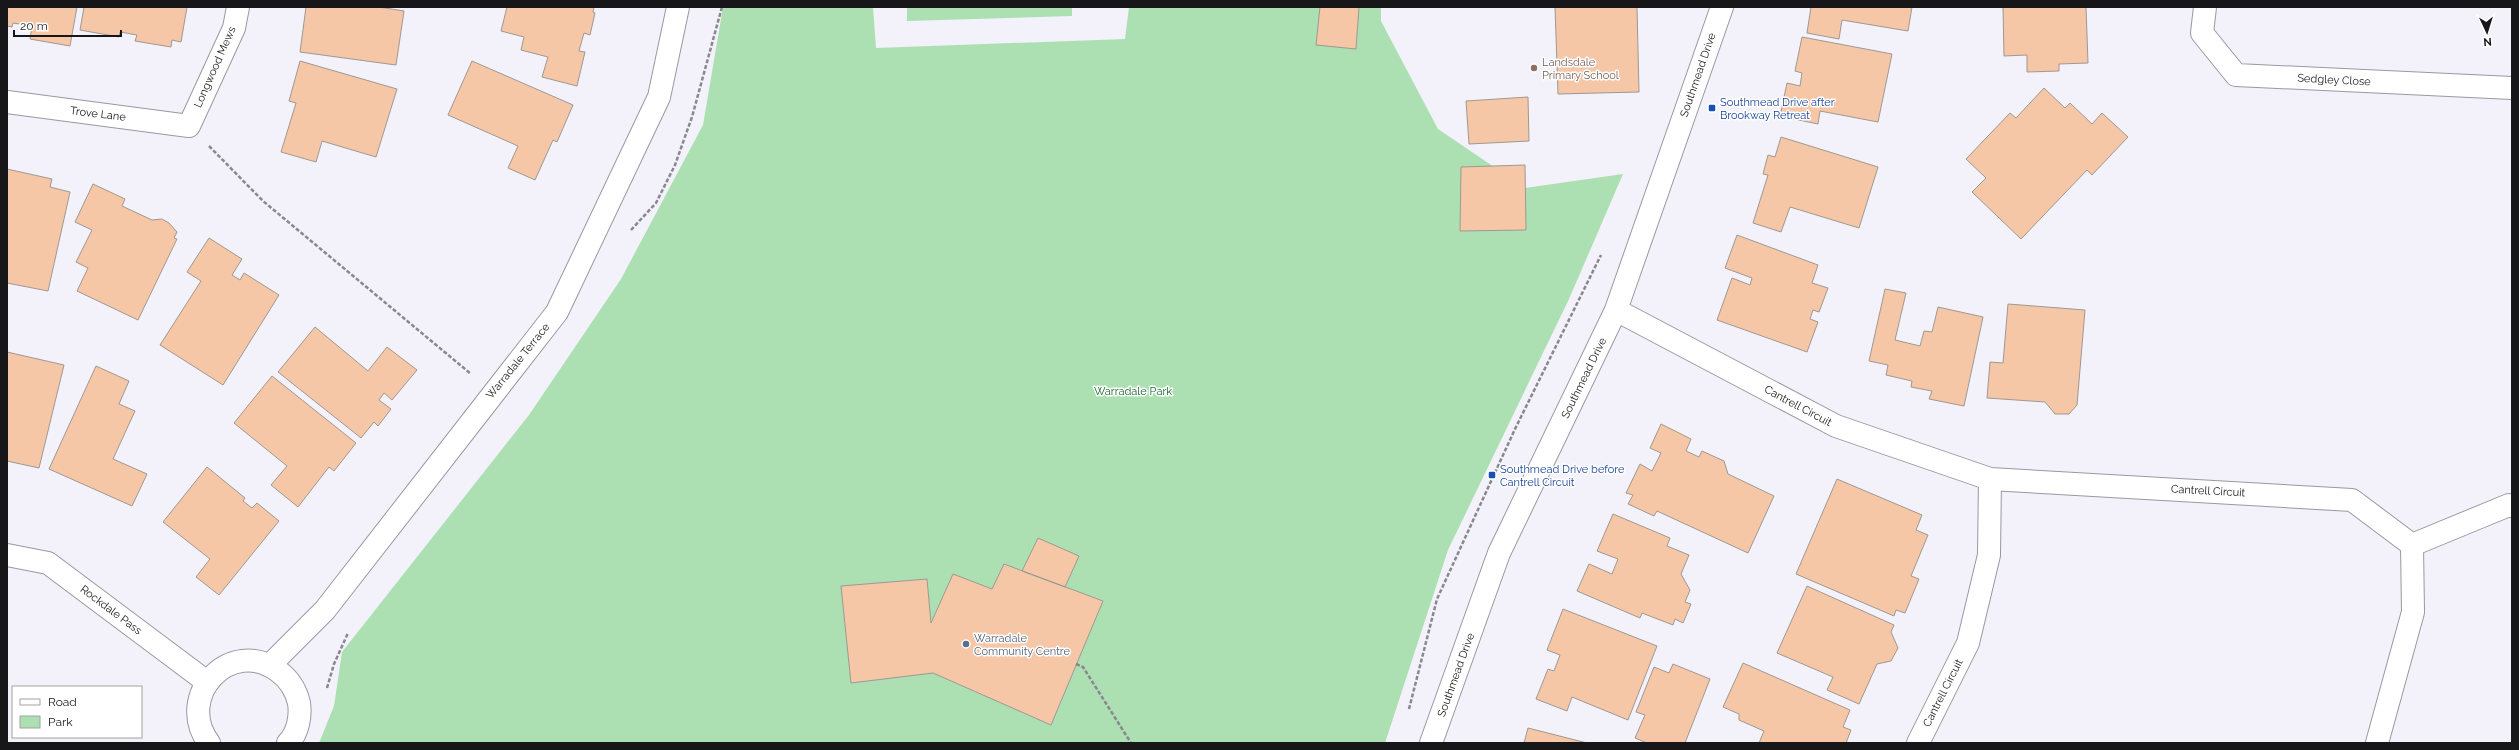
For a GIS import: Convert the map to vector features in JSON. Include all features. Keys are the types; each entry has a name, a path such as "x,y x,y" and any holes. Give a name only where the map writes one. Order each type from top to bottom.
{"street":[{"name":"Longwood Mews","path":"189,126 234,28 238,7"},
{"name":"Warradale Terrace","path":"270,665 325,610 493,392 557,312 659,97 678,7"},
{"name":"Southmead Drive","path":"1431,743 1499,553 1616,310 1722,7"},
{"name":"Sedgley Close","path":"2205,7 2202,33 2236,75 2512,88"},
{"name":"Trove Lane","path":"7,102 189,126"},
{"name":"Cantrell Circuit","path":"1616,310 1836,426 1990,479 2352,500 2412,545"},
{"name":"Cantrell Circuit","path":"1918,743 1968,643 1989,555 1990,479"},
{"path":"2377,743 2413,612 2412,545 2509,505 2512,506"},
{"name":"Rockdale Pass","path":"7,556 48,563 207,682"},
{"path":"209,743 203,735 198,718 199,697 207,682 223,667 239,661 253,660 270,665 286,676 297,693 300,711 298,722 288,743"}],"path":[{"path":"189,126 263,201 493,392"},
{"path":"1407,717 1437,599 1515,430 1602,254"},
{"path":"1076,664 1083,667 1131,743"}],"green space":[{"name":"Warradale Park","path":"723,7 873,7 876,48 1125,39 1129,7 1381,7 1381,21 1438,129 1525,188 1623,174 1569,299 1448,550 1385,743 319,743 334,706 342,652 529,415 621,279 703,125"},
{"path":"907,7 1072,7 1072,16 907,21"}],"building":[{"path":"7,7 77,7 70,46 30,39 32,26 13,23 12,27 7,26"},
{"path":"84,7 187,7 181,42 172,40 171,47 135,41 137,35 120,32 119,37 80,30"},
{"path":"306,7 379,7 404,11 396,65 300,52"},
{"path":"507,7 594,7 593,12 595,13 590,35 584,33 579,51 585,52 577,86 542,77 548,57 521,50 524,37 501,31"},
{"path":"1320,7 1359,7 1356,49 1316,45"},
{"path":"1555,7 1637,7 1639,92 1558,94"},
{"path":"1811,7 1912,7 1908,31 1842,20 1839,39 1807,33"},
{"path":"2003,7 2086,7 2088,63 2059,64 2059,71 2027,72 2027,55 2004,56"},
{"path":"1802,37 1892,54 1878,122 1820,111 1818,124 1780,116 1787,83 1800,86 1802,73 1795,71"},
{"path":"300,61 397,89 376,157 322,141 316,162 281,152 296,103 289,101"},
{"path":"472,61 573,105 557,142 553,140 535,180 508,168 518,146 448,115"},
{"path":"2044,88 2065,108 2070,103 2092,124 2102,113 2128,137 2092,175 2087,170 2021,239 1972,192 1986,178 1966,159 2010,113 2016,118"},
{"path":"1528,97 1529,141 1469,144 1466,101"},
{"path":"1781,137 1878,167 1859,228 1790,207 1781,232 1753,223 1768,175 1763,174 1768,155 1775,157"},
{"path":"1525,165 1526,230 1460,231 1461,167"},
{"path":"7,169 52,179 50,187 70,192 48,291 7,283"},
{"path":"93,184 125,199 122,206 152,220 162,219 169,223 177,232 174,238 177,239 138,320 77,291 88,268 76,262 92,230 75,222"},
{"path":"1737,235 1818,265 1812,283 1828,288 1819,312 1813,310 1810,319 1818,322 1807,352 1717,320 1732,278 1750,285 1752,278 1725,268"},
{"path":"209,238 242,259 232,275 240,280 244,273 279,295 223,385 160,345 201,281 187,272"},
{"path":"1885,289 1906,293 1895,340 1920,346 1924,331 1932,332 1938,307 1983,317 1964,406 1929,399 1932,391 1911,387 1912,381 1886,375 1888,365 1869,361"},
{"path":"2008,304 2085,310 2077,405 2069,414 2055,414 2045,402 1987,398 1990,362 2003,363"},
{"path":"315,327 368,371 387,347 417,370 392,400 384,393 379,400 391,409 378,426 374,422 361,438 278,372"},
{"path":"7,352 64,365 39,468 7,461"},
{"path":"96,366 129,381 119,404 135,411 113,459 147,474 132,506 49,469"},
{"path":"272,376 356,443 334,471 329,467 298,507 271,485 287,466 234,423"},
{"path":"1661,424 1691,439 1686,451 1699,457 1702,451 1724,461 1728,474 1774,496 1748,553 1657,511 1654,516 1628,504 1633,495 1626,493 1640,464 1652,471 1661,453 1650,448"},
{"path":"207,467 245,498 243,501 252,508 257,503 279,521 219,595 196,577 210,559 163,522"},
{"path":"1837,479 1922,515 1916,530 1928,535 1911,576 1919,579 1905,613 1896,610 1894,616 1796,574"},
{"path":"1613,514 1670,538 1667,546 1689,555 1681,574 1690,590 1685,602 1691,604 1683,623 1675,619 1673,625 1642,613 1640,618 1577,591 1589,564 1612,574 1618,559 1597,551"},
{"path":"1038,538 1079,556 1065,587 1022,571"},
{"name":"Warradale Community Centre","path":"1004,564 1103,601 1051,725 933,673 851,683 841,586 927,579 931,623 953,574 992,589"},
{"path":"1807,586 1894,625 1891,632 1898,648 1891,661 1877,664 1859,704 1827,690 1833,677 1777,653"},
{"path":"1563,609 1657,646 1628,720 1572,697 1567,711 1536,699 1548,669 1554,671 1560,655 1547,650"},
{"path":"1743,663 1850,710 1843,727 1851,730 1846,743 1759,743 1764,731 1739,720 1739,714 1723,707"},
{"path":"1673,664 1710,679 1685,743 1647,743 1635,738 1645,715 1636,712 1654,667 1669,673"},
{"path":"1528,728 1587,743 1524,743"}],"place":[{"name":"Landsdale Primary School","path":"1534,68"},
{"name":"Southmead Drive after Brookway Retreat","path":"1712,108"},
{"name":"Southmead Drive before Cantrell Circuit","path":"1492,475"},
{"name":"Warradale Community Centre","path":"966,644"}]}
